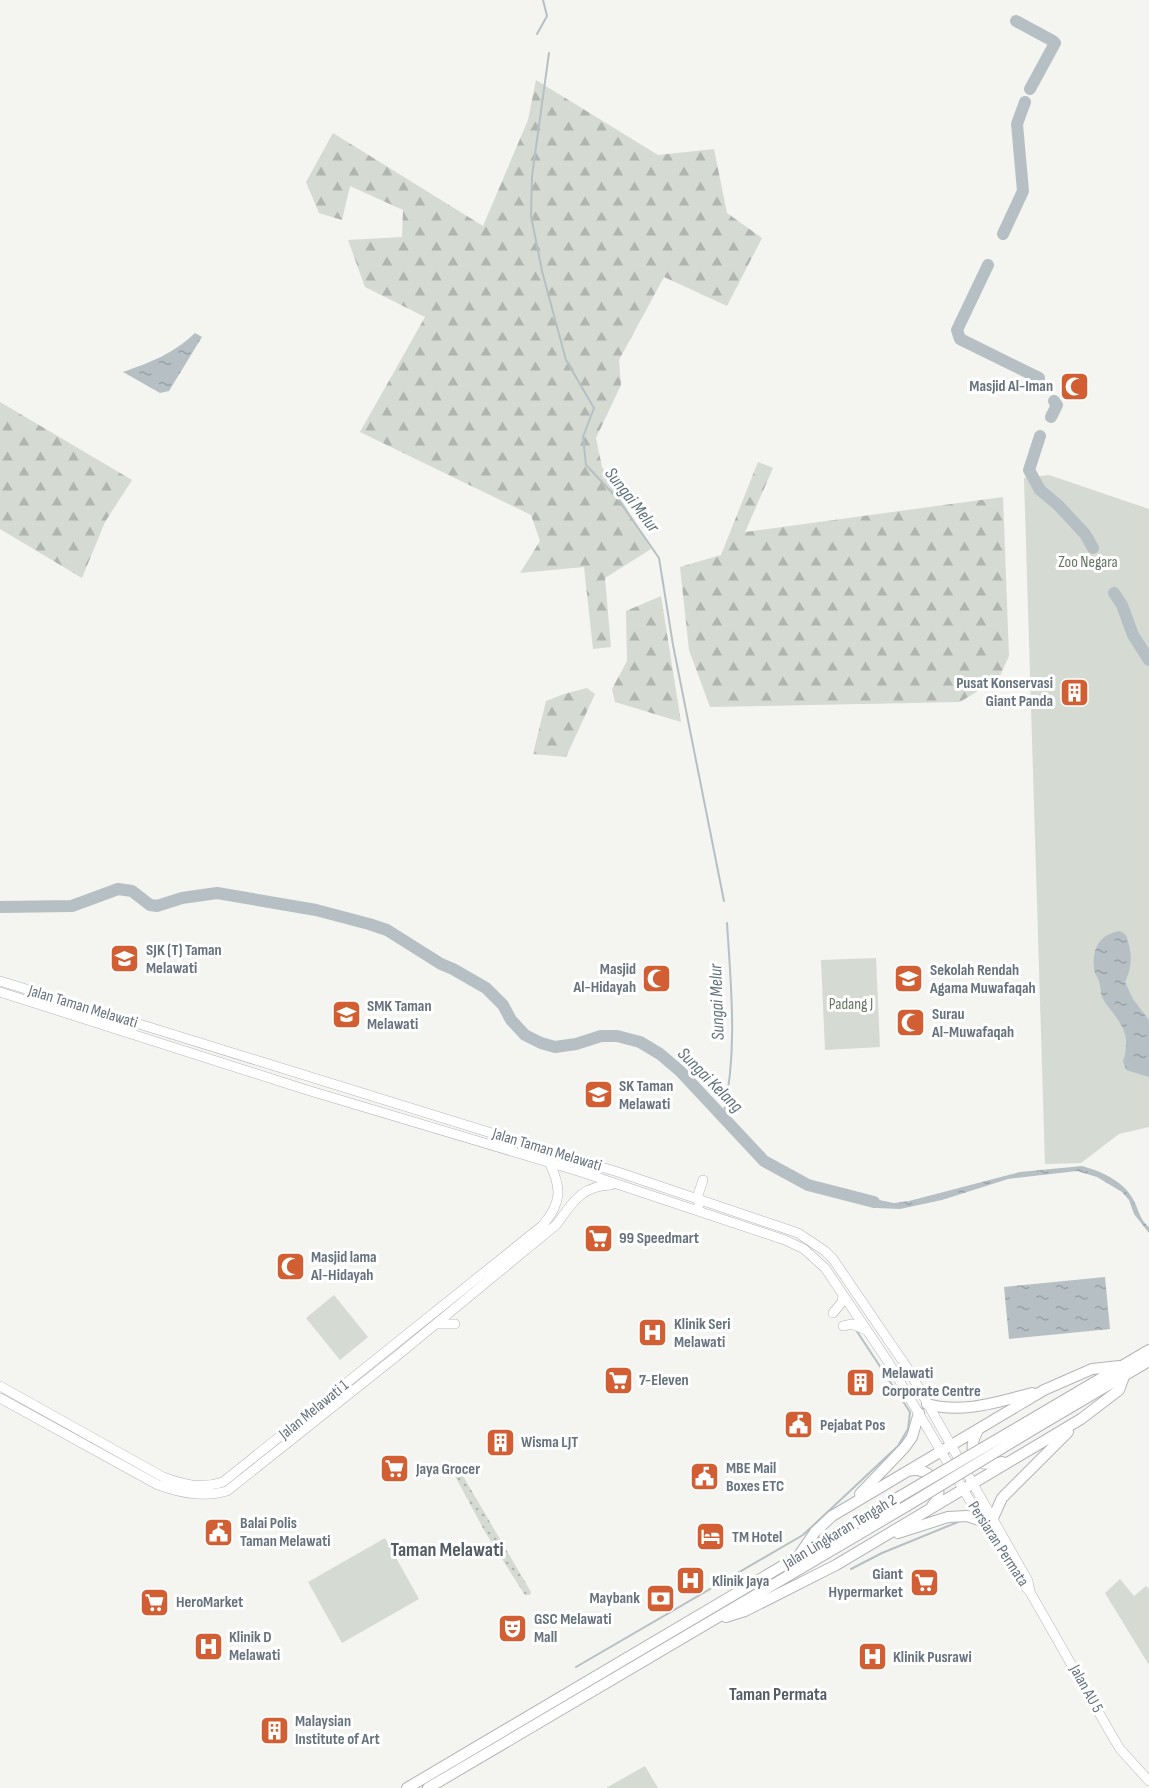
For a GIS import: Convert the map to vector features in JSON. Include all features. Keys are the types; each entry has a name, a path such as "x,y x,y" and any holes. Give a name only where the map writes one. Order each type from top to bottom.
{"highway":[{"name":"Jalan Lingkaran Tengah 2","path":"428,1788 708,1623 902,1502 1122,1370 1149,1350"},
{"name":"Jalan Lingkaran Tengah 2","path":"1122,1370 1149,1361"},
{"path":"708,1623 745,1611 836,1565 1081,1419 1119,1390 1122,1370 1092,1369 1044,1390 832,1516 815,1532 797,1558"},
{"path":"927,1404 958,1409 980,1406 1044,1390"},
{"path":"849,1505 905,1447 912,1437 919,1413"},
{"path":"993,1518 1002,1498 1081,1419"},
{"path":"978,1429 973,1438 972,1451 981,1463 993,1465 1017,1457"},
{"path":"904,1473 920,1470 928,1473 934,1479 938,1494 936,1502 927,1511"},
{"name":"Jalan Lingkaran Tengah 2","path":"407,1788 797,1558 902,1502"},
{"path":"882,1538 948,1517 967,1516 982,1521"}],"main road":[{"name":"Jalan Taman Melawati","path":"0,981 621,1173 798,1233 825,1251 860,1297 897,1352 927,1404 946,1448"},
{"name":"Jalan Taman Melawati","path":"0,992 307,1090 549,1162 785,1240 804,1249 825,1268 919,1413 946,1448"},
{"name":"Jalan Melawati 1","path":"0,1386 163,1477 176,1482 203,1486 223,1482 542,1226 555,1208 559,1194 557,1178 549,1162"},
{"path":"703,1180 698,1200 705,1214"},
{"name":"Jalan Melawati 1","path":"0,1398 158,1485 189,1493 215,1495 227,1491 556,1225 575,1199 585,1190 597,1185 620,1185"},
{"path":"833,1313 842,1302 843,1295"},
{"path":"436,1324 455,1324"},
{"path":"843,1326 852,1324 861,1326 868,1332"},
{"name":"Persiaran Permata","path":"946,1448 968,1486 993,1518 1028,1581 1030,1592"},
{"name":"Persiaran Permata","path":"968,1486 982,1521 1030,1592"},
{"name":"Jalan AU 5","path":"1030,1592 1110,1734 1120,1749 1149,1780"}],"green space":[{"path":"536,80 658,155 714,149 727,213 762,238 727,306 664,277 619,360 621,385 596,438 602,467 651,549 605,578 611,647 593,649 584,567 520,573 540,541 531,515 360,432 425,317 365,287 348,240 402,237 403,210 350,186 342,220 319,213 306,182 333,133 483,226 528,120"},
{"path":"0,402 132,480 105,522 82,578 0,529"},
{"path":"758,462 773,468 745,532 1003,497 1009,656 999,678 960,702 710,707 689,650 680,567 721,555"},
{"name":"Zoo Negara","path":"1049,475 1149,509 1149,1127 1119,1134 1081,1163 1045,1164 1024,478"},
{"path":"661,596 681,722 615,702 612,689 627,661 626,611"},
{"path":"587,688 595,694 566,757 533,754 546,701"},
{"name":"Padang J","path":"876,958 880,1047 825,1050 821,960"},
{"path":"334,1295 368,1337 340,1360 306,1318"},
{"path":"456,1464 531,1592 530,1595 525,1595 485,1532 455,1476 452,1467"},
{"path":"385,1538 419,1599 342,1643 308,1582"},
{"path":"1120,1579 1134,1596 1146,1586 1149,1589 1149,1665 1105,1593"},
{"path":"645,1766 658,1788 606,1788"}],"water":[{"path":"195,333 202,337 169,391 160,393 123,372 170,352"},
{"path":"1120,931 1126,935 1130,947 1130,964 1125,982 1133,999 1149,1020 1149,1077 1126,1070 1123,1061 1126,1048 1125,1034 1103,999 1094,970 1094,954 1099,943 1107,935"},
{"path":"1082,1166 1106,1175 1126,1189 1142,1219 1149,1227 1149,1233 1134,1214 1129,1200 1122,1192 1097,1177 1077,1171 1008,1179 942,1200 900,1209 877,1208 860,1201 860,1196 894,1203 909,1201 1020,1172"},
{"path":"1105,1277 1110,1329 1009,1339 1004,1287"}],"waterway":[{"name":"Sungai Melur","path":"537,34 547,16 543,0"},
{"path":"1016,21 1055,43 1030,89"},
{"name":"Sungai Melur","path":"549,53 532,176 531,216 542,271 566,360 594,408 583,437 586,465 618,499 659,558 673,645 724,901"},
{"path":"1003,234 1023,191 1017,124 1025,102"},
{"path":"988,265 957,330 960,339 1039,378"},
{"path":"1051,417 1057,405 1054,401"},
{"path":"1040,436 1029,470 1040,490 1058,505 1085,534 1093,548"},
{"path":"1114,593 1122,605 1133,635 1149,660"},
{"name":"Sungai Kelang","path":"0,907 72,906 118,889 132,891 150,905 157,906 182,898 217,893 316,910 387,930 441,964 486,988 503,1005 511,1020 525,1035 541,1043 555,1047 576,1044 601,1036 617,1036 640,1042 660,1054 680,1071 764,1161 808,1185 874,1202"},
{"name":"Sungai Melur","path":"723,1116 728,1092 732,1044 727,923"},
{"path":"576,1667 803,1535 898,1446 908,1429 910,1412 856,1330"},
{"path":"851,1569 882,1553 958,1522"}],"place":[{"name":"Masjid Al-Iman","path":"1074,386"},
{"name":"Pusat Konservasi Giant Panda","path":"1074,692"},
{"name":"SJK (T) Taman Melawati","path":"125,959"},
{"name":"Masjid Al-Hidayah","path":"657,978"},
{"name":"Sekolah Rendah Agama Muwafaqah","path":"909,979"},
{"name":"SMK Taman Melawati","path":"346,1015"},
{"name":"Surau Al-Muwafaqah","path":"911,1023"},
{"name":"SK Taman Melawati","path":"598,1095"},
{"name":"99 Speedmart","path":"598,1238"},
{"name":"Masjid lama Al-Hidayah","path":"290,1266"},
{"name":"Klinik Seri Melawati","path":"653,1333"},
{"name":"7-Eleven","path":"618,1380"},
{"name":"Melawati Corporate Centre","path":"861,1382"},
{"name":"Pejabat Pos","path":"799,1425"},
{"name":"Wisma LJT","path":"500,1442"},
{"name":"Jaya Grocer","path":"395,1469"},
{"name":"MBE Mail Boxes ETC","path":"705,1477"},
{"name":"Balai Polis Taman Melawati","path":"219,1532"},
{"name":"TM Hotel","path":"711,1537"},
{"name":"Klinik Jaya","path":"691,1581"},
{"name":"Giant Hypermarket","path":"924,1583"},
{"name":"Maybank","path":"661,1598"},
{"name":"HeroMarket","path":"155,1602"},
{"name":"GSC Melawati Mall","path":"513,1628"},
{"name":"Klinik D Melawati","path":"208,1646"},
{"name":"Klinik Pusrawi","path":"872,1657"},
{"name":"Malaysian Institute of Art","path":"274,1730"}],"district":[{"name":"Taman Melawati","path":"447,1550"},
{"name":"Taman Permata","path":"778,1694"}]}
